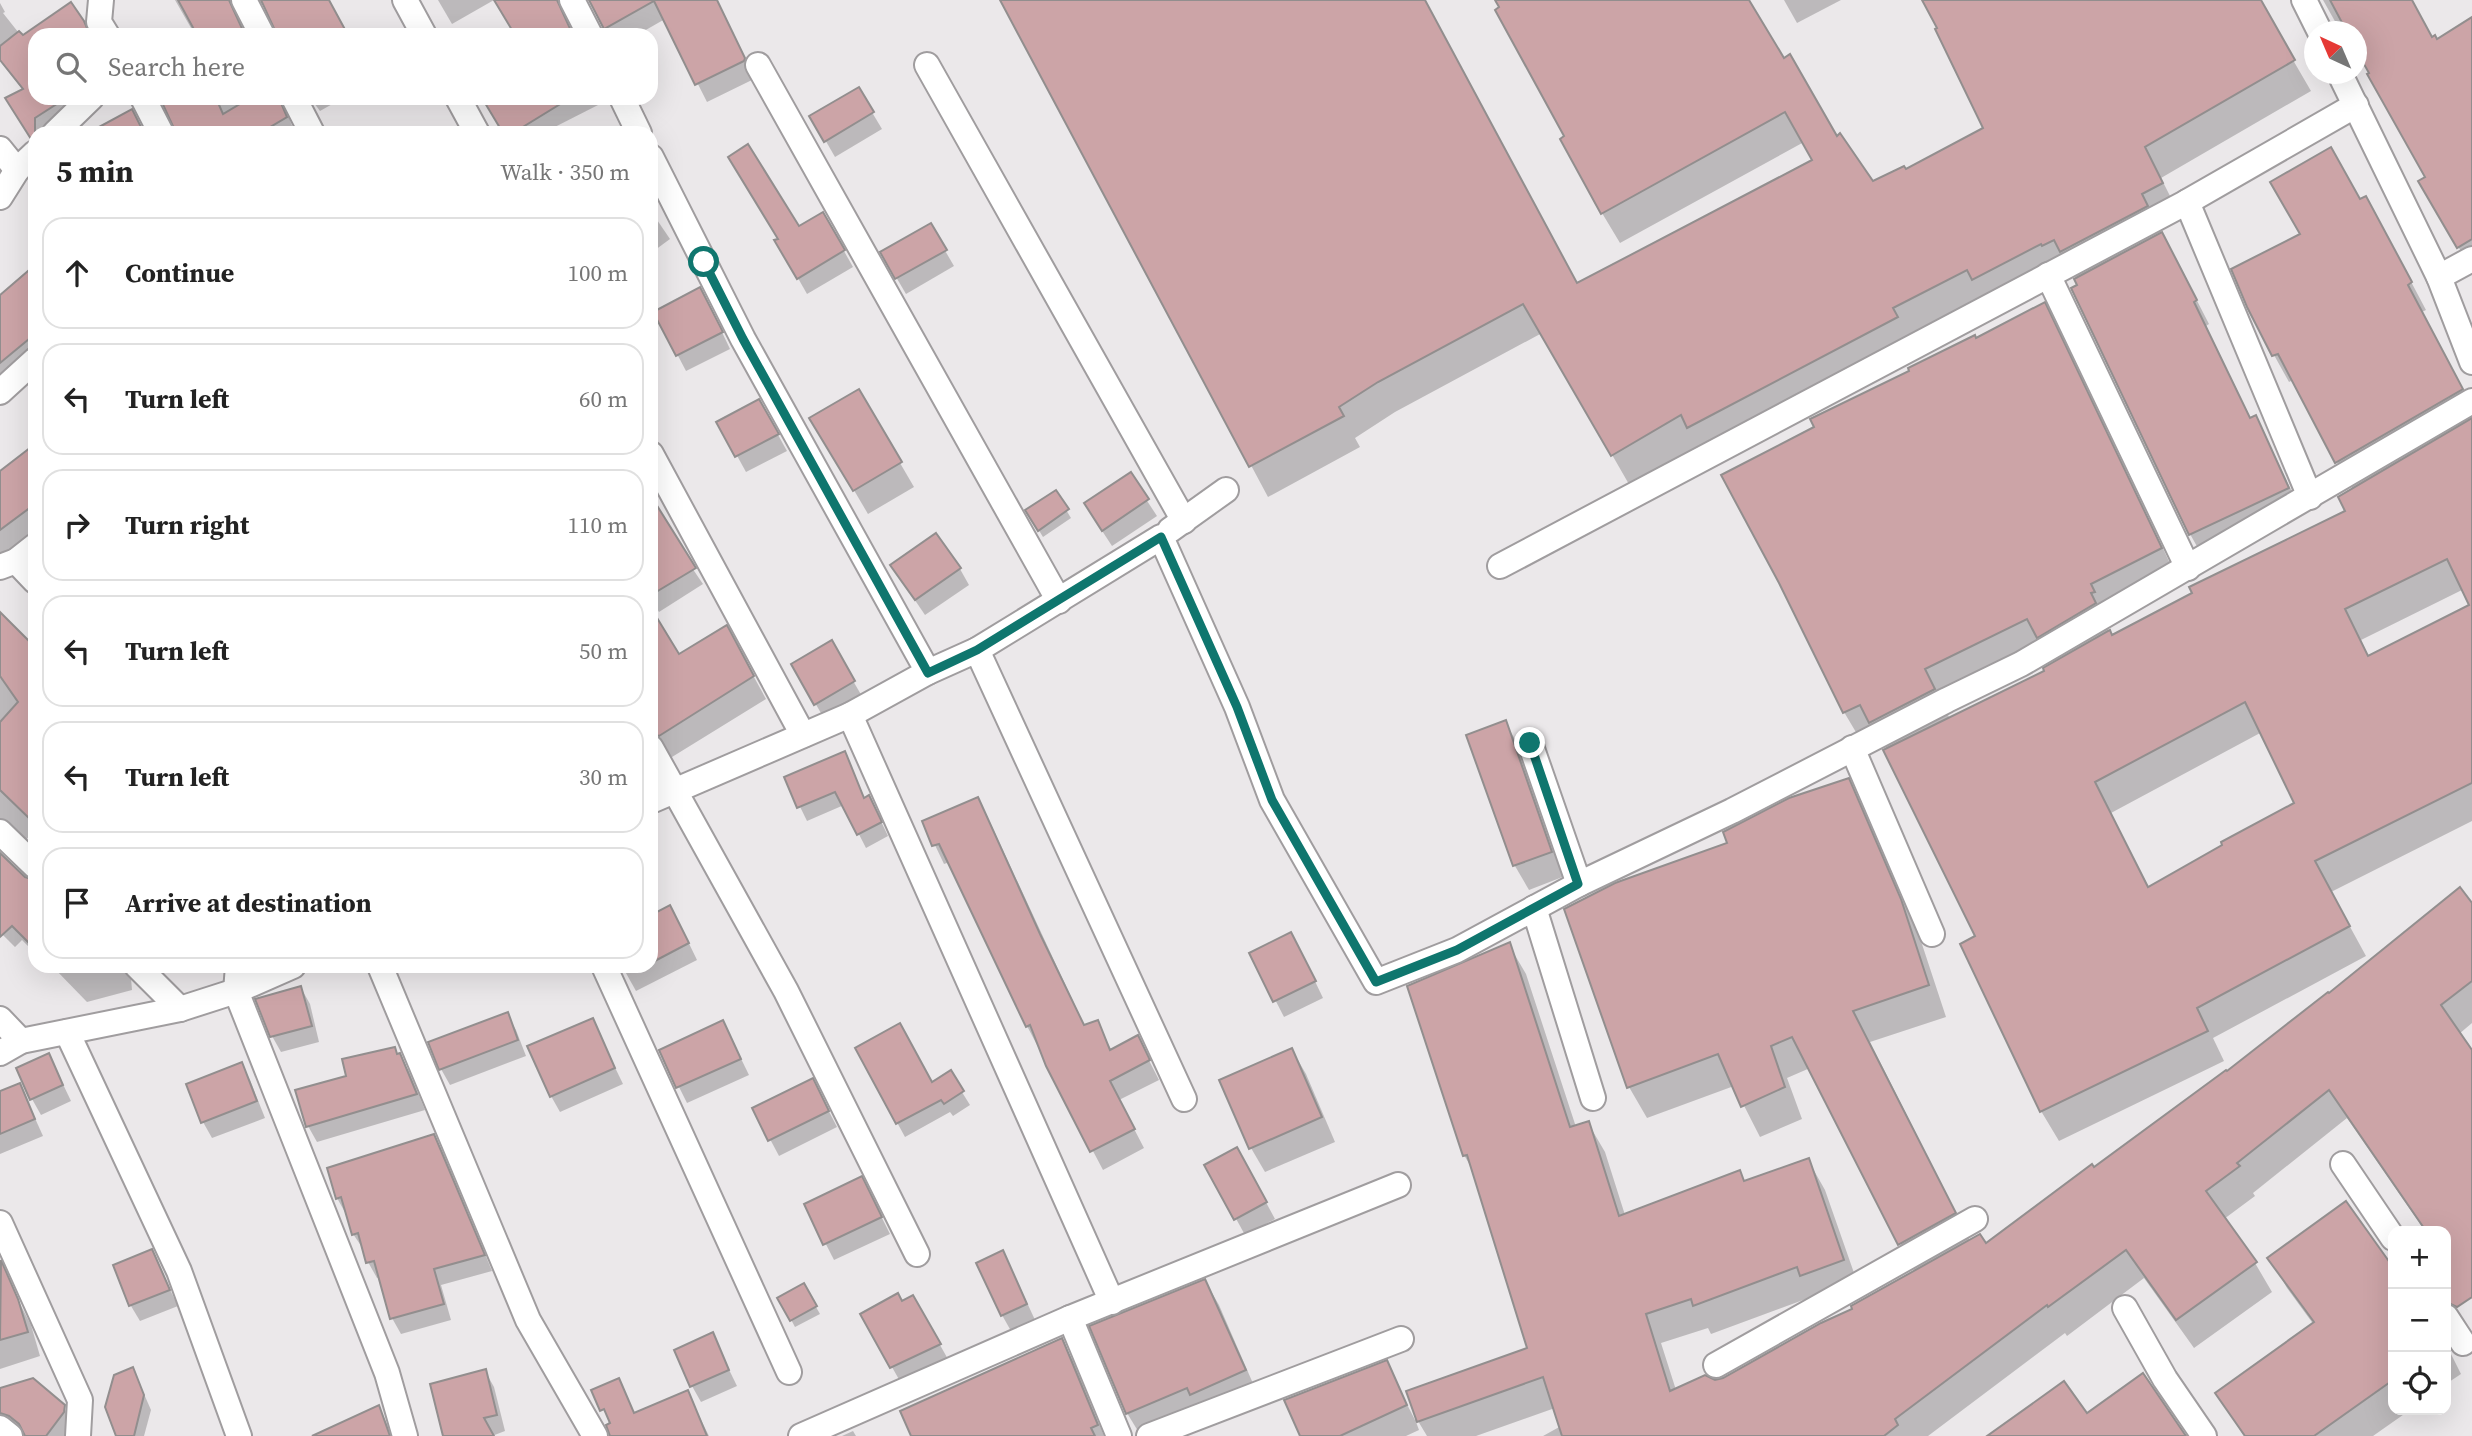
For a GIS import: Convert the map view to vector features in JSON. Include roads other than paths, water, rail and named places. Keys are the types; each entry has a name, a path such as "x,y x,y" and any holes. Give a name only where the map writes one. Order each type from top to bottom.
{"street":[{"path":"244,0 258,28"},
{"path":"405,0 420,28"},
{"path":"572,0 586,28"},
{"path":"2304,0 2314,21"},
{"path":"103,28 99,22 107,1"},
{"path":"758,65 1059,601"},
{"path":"927,65 1184,521"},
{"path":"2345,84 2439,277 2472,362"},
{"path":"62,126 84,105"},
{"path":"147,105 157,126"},
{"path":"298,105 308,126"},
{"path":"462,105 473,126"},
{"path":"625,105 635,126"},
{"path":"1500,566 2187,202 2356,106"},
{"path":"0,149 26,161 0,197"},
{"path":"658,171 743,339 928,673"},
{"path":"2187,202 2310,497"},
{"path":"2439,277 2472,258"},
{"path":"2048,275 2188,568"},
{"path":"0,392 28,366"},
{"path":"1161,537 1237,707 1272,800 1376,982 1457,950 1578,884 1732,811 2021,664 2472,401"},
{"path":"658,467 803,735"},
{"path":"658,799 850,715 977,650 1161,537 1226,490"},
{"path":"977,650 1184,1099"},
{"path":"850,715 1112,1301"},
{"path":"1530,743 1578,884"},
{"path":"1852,748 1932,934"},
{"path":"658,761 786,991 917,1254"},
{"path":"0,832 28,859"},
{"path":"1534,908 1593,1098"},
{"path":"144,973 180,1009"},
{"path":"237,973 236,991 387,1373 405,1436"},
{"path":"0,1019 10,1047 67,1032 180,1009 236,991 277,973"},
{"path":"383,973 528,1320 595,1436"},
{"path":"607,973 789,1372"},
{"path":"67,1032 179,1270 239,1436"},
{"path":"2343,1164 2388,1231"},
{"path":"801,1436 1070,1318 1398,1185"},
{"path":"1716,1365 1975,1219"},
{"path":"0,1223 8,1261 80,1400 78,1436"},
{"path":"2125,1308 2165,1379 2204,1436"},
{"path":"1070,1318 1119,1436"},
{"path":"2451,1325 2463,1343"},
{"path":"1149,1436 1401,1339"},
{"path":"0,1428 10,1436"}]}
